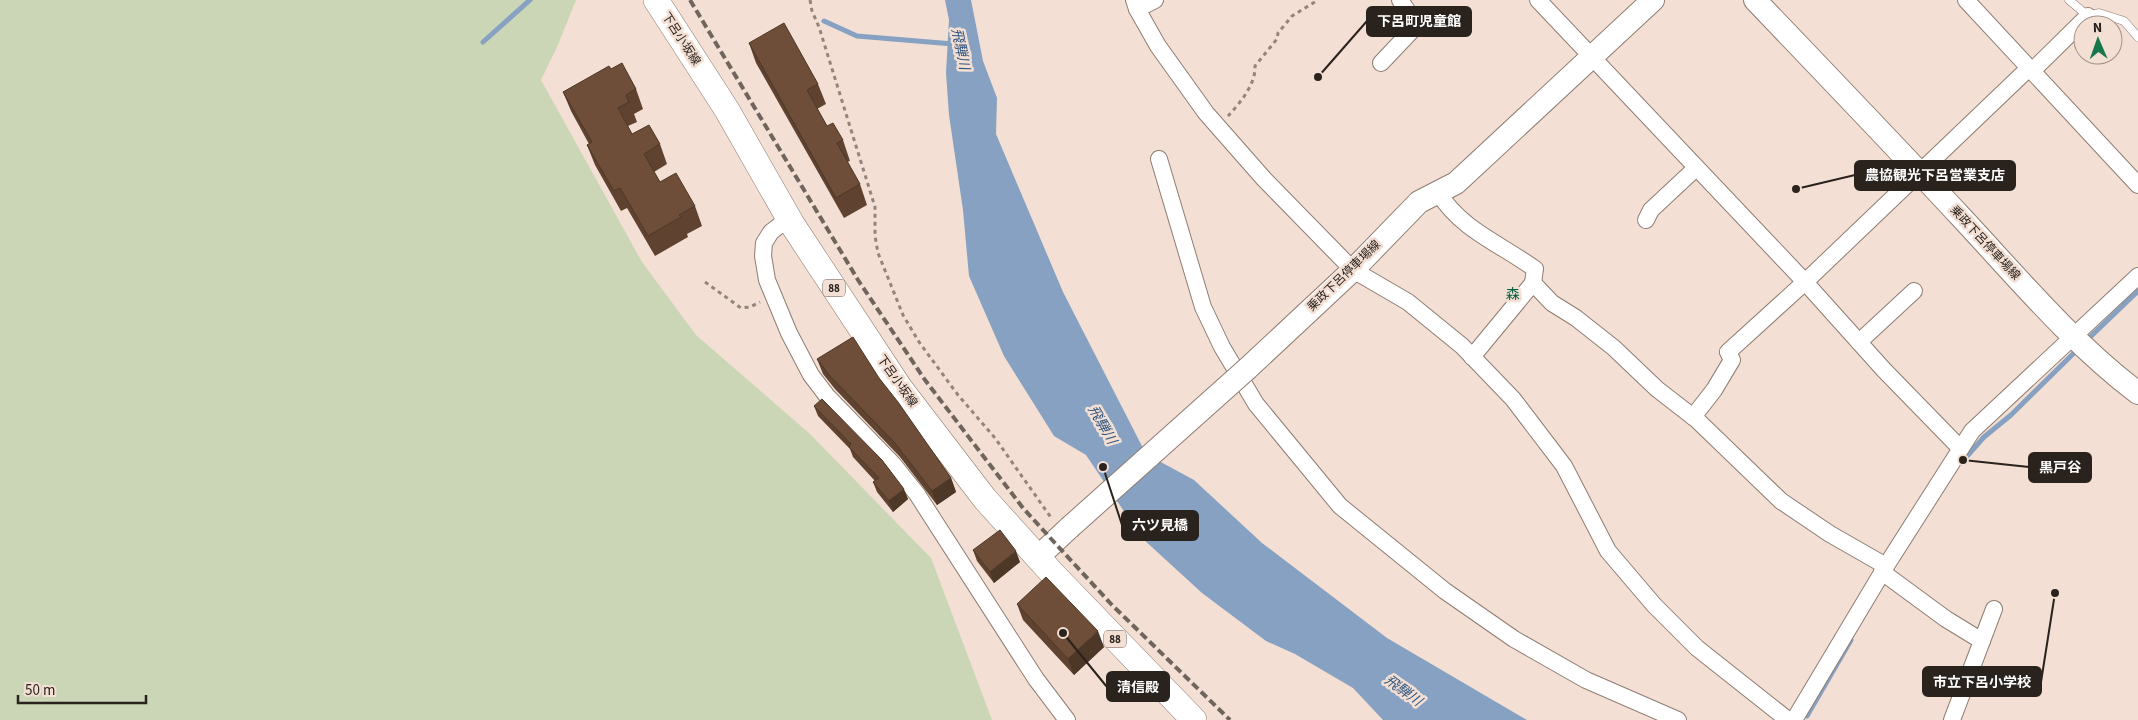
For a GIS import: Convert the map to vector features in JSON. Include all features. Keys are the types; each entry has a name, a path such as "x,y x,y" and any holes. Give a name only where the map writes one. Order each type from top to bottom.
{"main road":[{"name":"下呂小坂線","path":"656,0 727,110 788,218 900,388 985,499 1194,720"},
{"name":"乗政下呂停車場線","path":"1038,557 1248,368 1353,270 1419,202 1456,183 1653,0"},
{"name":"乗政下呂停車場線","path":"1755,0 1920,172 2073,337 2105,368 2138,393"}],"street":[{"path":"1155,0 1136,4 1158,46 1206,113 1264,179 1353,270 1408,302 1472,357 1514,399 1564,466 1608,551 1654,605 1697,648 1788,720"},
{"path":"1381,63 1417,25 1400,0"},
{"path":"1538,0 1960,448"},
{"path":"1966,0 2138,185"},
{"path":"1693,417 1714,390 1732,360 1728,352 2073,30"},
{"path":"1159,159 1203,306 1222,347 1256,404 1340,506 1446,592 1514,639 1586,680 1678,720"},
{"path":"1646,220 1650,210 1696,168"},
{"path":"1438,192 1446,206 1472,230 1535,269 1533,283 1472,357"},
{"path":"788,218 771,232 764,243 763,256 767,280 789,333 811,375 827,396 893,464 917,494 1036,679 1067,720"},
{"path":"1794,720 1887,573 1960,448 1972,431 2138,276"},
{"path":"1533,283 1552,303 1576,318 1614,348 1657,389 1693,417 1781,501 1887,573 1946,618 1982,641"},
{"path":"1859,342 1914,290"},
{"path":"1952,720 1994,609"}],"lane":[{"path":"2069,0 2087,15"},
{"path":"2091,15 2099,12 2107,15"},
{"path":"2123,21 2138,37"}],"path":[{"path":"810,0 875,207 875,236 878,253 904,315 924,350 1066,531"},
{"path":"1218,126 1242,102 1255,73 1255,66 1277,39 1278,33 1292,16 1318,0"},
{"path":"705,282 741,308 750,307 774,296"}],"green space":[{"path":"0,0 576,0 541,80 642,262 696,335 810,434 931,558 992,720 0,720"}],"water":[{"name":"飛騨川","path":"945,0 971,0 983,61 997,98 996,134 1063,292 1146,454 1194,480 1262,543 1387,638 1527,720 1383,720 1353,688 1295,654 1266,641 1202,593 1142,538 1086,455 1054,436 1004,356 969,276 963,210 949,115 946,73 949,20"}],"building":[{"path":"784,23 818,84 807,90 827,126 833,123 843,140 837,143 860,184 836,198 749,43"},
{"path":"622,63 636,89 626,95 629,102 618,108 632,134 649,125 660,144 644,154 660,182 676,173 695,206 679,215 681,217 648,236 620,188 614,191 587,145 592,142 563,92 609,66 611,69"},
{"path":"853,337 879,378 951,478 932,491 895,443 829,375 817,359"},
{"path":"822,399 882,460 904,489 889,501 873,482 879,478 849,447 851,444 814,406"},
{"path":"1000,530 1016,551 990,572 973,550"},
{"path":"1046,577 1098,631 1068,659 1017,604"}],"waterway":[{"path":"483,42 530,0"},
{"name":"飛騨川","path":"824,21 857,36 953,44"},
{"path":"2086,341 2138,291"},
{"path":"1961,463 1984,437 2011,415 2078,349"},
{"path":"1807,716 1851,640"}],"railway":[{"path":"690,0 858,280 925,380 1023,508 1112,605 1230,720"}],"place":[{"name":"下呂町児童館","path":"1318,77"},
{"name":"農協観光下呂営業支店","path":"1796,189"},
{"name":"黒戸谷","path":"1963,460"},
{"name":"六ツ見橋","path":"1103,467"},
{"name":"市立下呂小学校","path":"2055,593"},
{"name":"清信殿","path":"1063,633"}],"district":[{"name":"森","path":"1513,295"}]}
